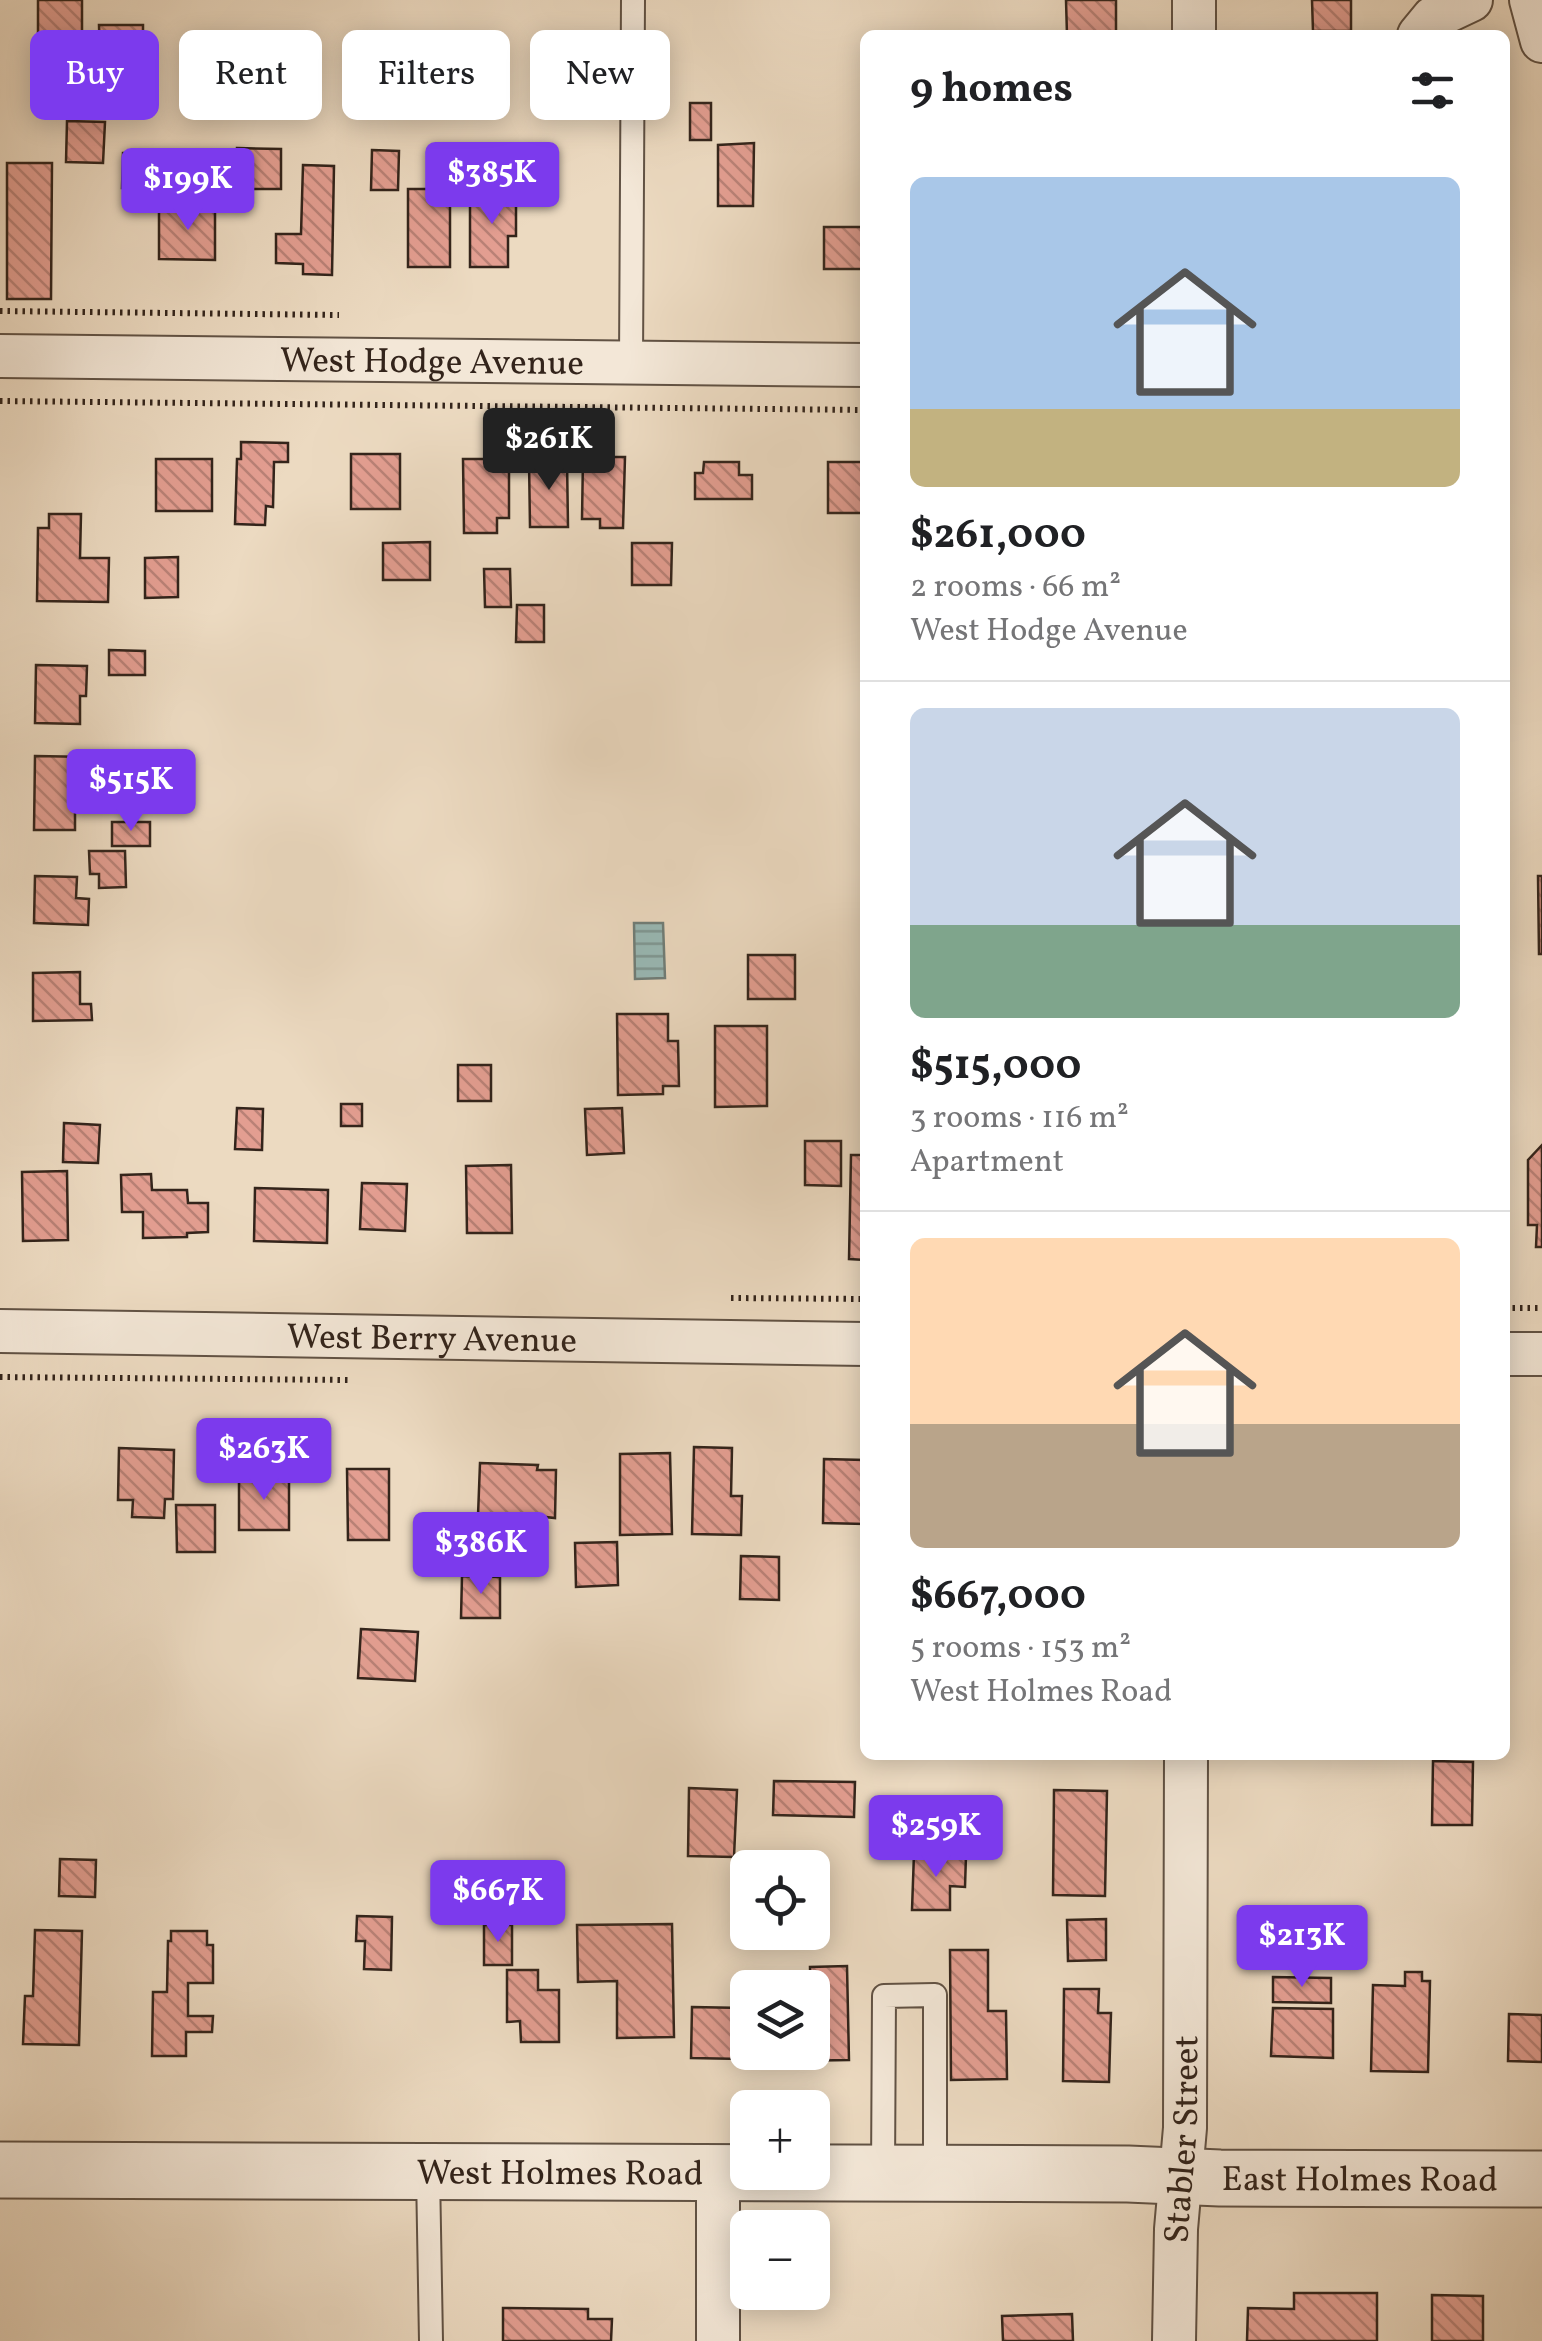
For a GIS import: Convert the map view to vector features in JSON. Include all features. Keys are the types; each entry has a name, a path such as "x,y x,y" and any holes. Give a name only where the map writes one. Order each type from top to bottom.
{"street":[{"path":"1194,0 1194,30"},
{"path":"1423,30 1433,18 1471,0"},
{"path":"1531,0 1542,41"},
{"name":"West Hodge Avenue","path":"0,356 860,365"},
{"name":"West Berry Avenue","path":"0,1332 860,1344"},
{"path":"1510,1354 1542,1354"},
{"name":"Stabler Street","path":"1174,2341 1185,2128 1186,1760"},
{"name":"West Holmes Road","path":"0,2170 1180,2176"},
{"path":"718,2174 718,2341"},
{"name":"East Holmes Road","path":"1180,2176 1542,2179"}],"lane":[{"path":"631,363 633,0"},
{"path":"935,1995 908,2174 884,1996 935,1995"},
{"path":"428,2173 431,2341"}],"path":[{"path":"0,401 860,410"},
{"path":"1510,1308 1542,1308"}],"water":[{"path":"634,923 663,923 665,978 635,979"}],"building":[{"path":"38,0 82,0 82,30 38,30"},
{"path":"1066,0 1116,0 1116,30 1067,30"},
{"path":"1312,0 1351,0 1351,30 1313,30"},
{"path":"99,25 143,25 143,30 99,30"},
{"path":"690,103 711,103 711,140 690,140"},
{"path":"67,121 105,122 103,163 66,162"},
{"path":"754,143 753,206 718,206 718,145"},
{"path":"237,148 281,149 281,189 236,189"},
{"path":"372,150 399,151 398,190 371,190"},
{"path":"123,153 155,154 155,189 122,188"},
{"path":"7,163 52,163 51,299 7,299"},
{"path":"303,165 334,166 332,275 303,274 303,264 276,263 276,234 301,234"},
{"path":"408,189 450,189 450,267 408,267"},
{"path":"470,190 516,190 516,236 508,236 508,267 470,267"},
{"path":"194,202 215,203 215,260 159,259 159,208 194,208"},
{"path":"824,227 860,227 860,269 824,269"},
{"path":"241,442 288,443 288,462 274,462 273,507 266,506 265,525 235,524"},
{"path":"351,454 400,454 400,509 351,509"},
{"path":"583,457 625,457 623,528 600,528 600,519 582,519"},
{"path":"156,459 212,459 212,511 156,511"},
{"path":"463,459 509,459 509,518 497,518 497,533 464,533"},
{"path":"567,459 568,527 530,527 529,460"},
{"path":"704,462 739,462 739,475 752,475 752,499 695,499 695,473 703,473"},
{"path":"828,462 860,462 860,513 828,513"},
{"path":"49,514 81,514 80,558 109,558 108,602 37,601 38,528 49,528"},
{"path":"430,542 430,580 383,580 383,543"},
{"path":"632,543 672,543 671,585 632,585"},
{"path":"178,557 178,597 145,598 145,558"},
{"path":"484,569 510,569 511,607 485,607"},
{"path":"517,605 544,605 544,642 516,642"},
{"path":"109,650 145,651 145,675 109,675"},
{"path":"36,665 87,666 86,696 80,696 80,724 35,723"},
{"path":"35,756 91,757 90,810 75,809 75,830 34,830"},
{"path":"112,822 150,822 150,846 112,846"},
{"path":"89,851 125,851 126,887 99,888 99,874 90,874"},
{"path":"35,876 77,877 76,898 89,899 88,925 34,923"},
{"path":"1538,876 1542,876 1542,954 1539,954"},
{"path":"748,955 795,955 795,999 748,999"},
{"path":"80,972 80,1004 91,1004 92,1020 33,1021 33,973"},
{"path":"617,1014 668,1014 668,1041 678,1041 679,1086 663,1086 663,1094 618,1095"},
{"path":"715,1026 767,1026 767,1106 715,1107"},
{"path":"458,1065 491,1065 491,1101 458,1101"},
{"path":"341,1104 362,1104 362,1126 341,1126"},
{"path":"237,1108 263,1109 262,1150 235,1149"},
{"path":"622,1108 624,1153 587,1155 585,1109"},
{"path":"64,1123 100,1125 98,1163 63,1162"},
{"path":"805,1141 841,1141 841,1186 805,1185"},
{"path":"1542,1145 1542,1247 1536,1247 1537,1225 1528,1225 1528,1160"},
{"path":"851,1155 860,1155 860,1260 849,1259"},
{"path":"511,1165 512,1233 467,1233 466,1166"},
{"path":"67,1171 68,1240 23,1241 22,1172"},
{"path":"151,1174 152,1190 187,1190 188,1203 208,1203 208,1232 187,1233 187,1237 143,1238 143,1212 122,1212 121,1175"},
{"path":"362,1183 407,1184 405,1231 360,1229"},
{"path":"255,1188 328,1190 327,1243 254,1241"},
{"path":"694,1447 732,1448 731,1496 742,1496 741,1535 692,1534"},
{"path":"119,1448 174,1450 173,1499 165,1499 164,1518 132,1517 133,1500 118,1500"},
{"path":"670,1453 672,1534 620,1535 620,1454"},
{"path":"824,1459 860,1460 860,1524 823,1523"},
{"path":"480,1463 538,1465 537,1470 556,1470 555,1518 545,1517 544,1564 485,1563 486,1517 478,1516"},
{"path":"347,1469 389,1469 389,1540 348,1540"},
{"path":"239,1476 289,1476 289,1530 239,1530"},
{"path":"176,1505 215,1505 215,1552 177,1552"},
{"path":"617,1542 618,1585 576,1587 575,1543"},
{"path":"741,1556 779,1557 779,1600 740,1599"},
{"path":"462,1576 500,1577 500,1618 461,1618"},
{"path":"361,1629 418,1632 415,1681 358,1678"},
{"path":"1433,1761 1473,1762 1472,1825 1432,1825"},
{"path":"774,1781 855,1782 854,1817 773,1815"},
{"path":"689,1788 737,1790 734,1850 730,1850 730,1857 688,1856"},
{"path":"1054,1790 1107,1791 1105,1896 1053,1895"},
{"path":"914,1853 966,1855 965,1887 950,1886 950,1910 912,1910"},
{"path":"60,1859 96,1860 95,1897 59,1896"},
{"path":"357,1916 392,1917 391,1970 364,1969 365,1941 356,1941"},
{"path":"1106,1919 1106,1960 1068,1961 1067,1920"},
{"path":"672,1924 674,2037 617,2038 617,1981 578,1982 577,1925"},
{"path":"484,1925 512,1925 512,1965 484,1965"},
{"path":"35,1930 82,1931 79,2045 23,2044 25,1996 33,1996"},
{"path":"171,1931 207,1931 207,1945 213,1945 213,1983 188,1983 188,2016 213,2016 212,2032 186,2032 186,2056 152,2056 153,1992 167,1992"},
{"path":"950,1950 988,1950 988,2011 1006,2011 1007,2079 951,2080"},
{"path":"847,1966 849,2060 830,2060 830,1970 810,1967"},
{"path":"507,1970 538,1970 538,1990 559,1990 559,2042 521,2042 520,2021 507,2022"},
{"path":"1405,1972 1422,1972 1422,1981 1430,1981 1428,2072 1371,2071 1373,1985 1405,1986"},
{"path":"1273,1977 1331,1978 1331,2003 1273,2002"},
{"path":"1064,1989 1099,1989 1098,2013 1111,2013 1109,2082 1063,2081"},
{"path":"692,2007 730,2008 730,2059 691,2058"},
{"path":"1273,2008 1333,2009 1333,2058 1271,2056"},
{"path":"1509,2014 1542,2015 1542,2062 1508,2061"},
{"path":"1294,2293 1377,2293 1377,2341 1247,2341 1248,2308 1294,2309"},
{"path":"1432,2295 1483,2296 1483,2341 1432,2341"},
{"path":"503,2308 588,2309 588,2319 612,2319 611,2341 503,2341"},
{"path":"1072,2314 1073,2341 1003,2341 1002,2316"}]}
